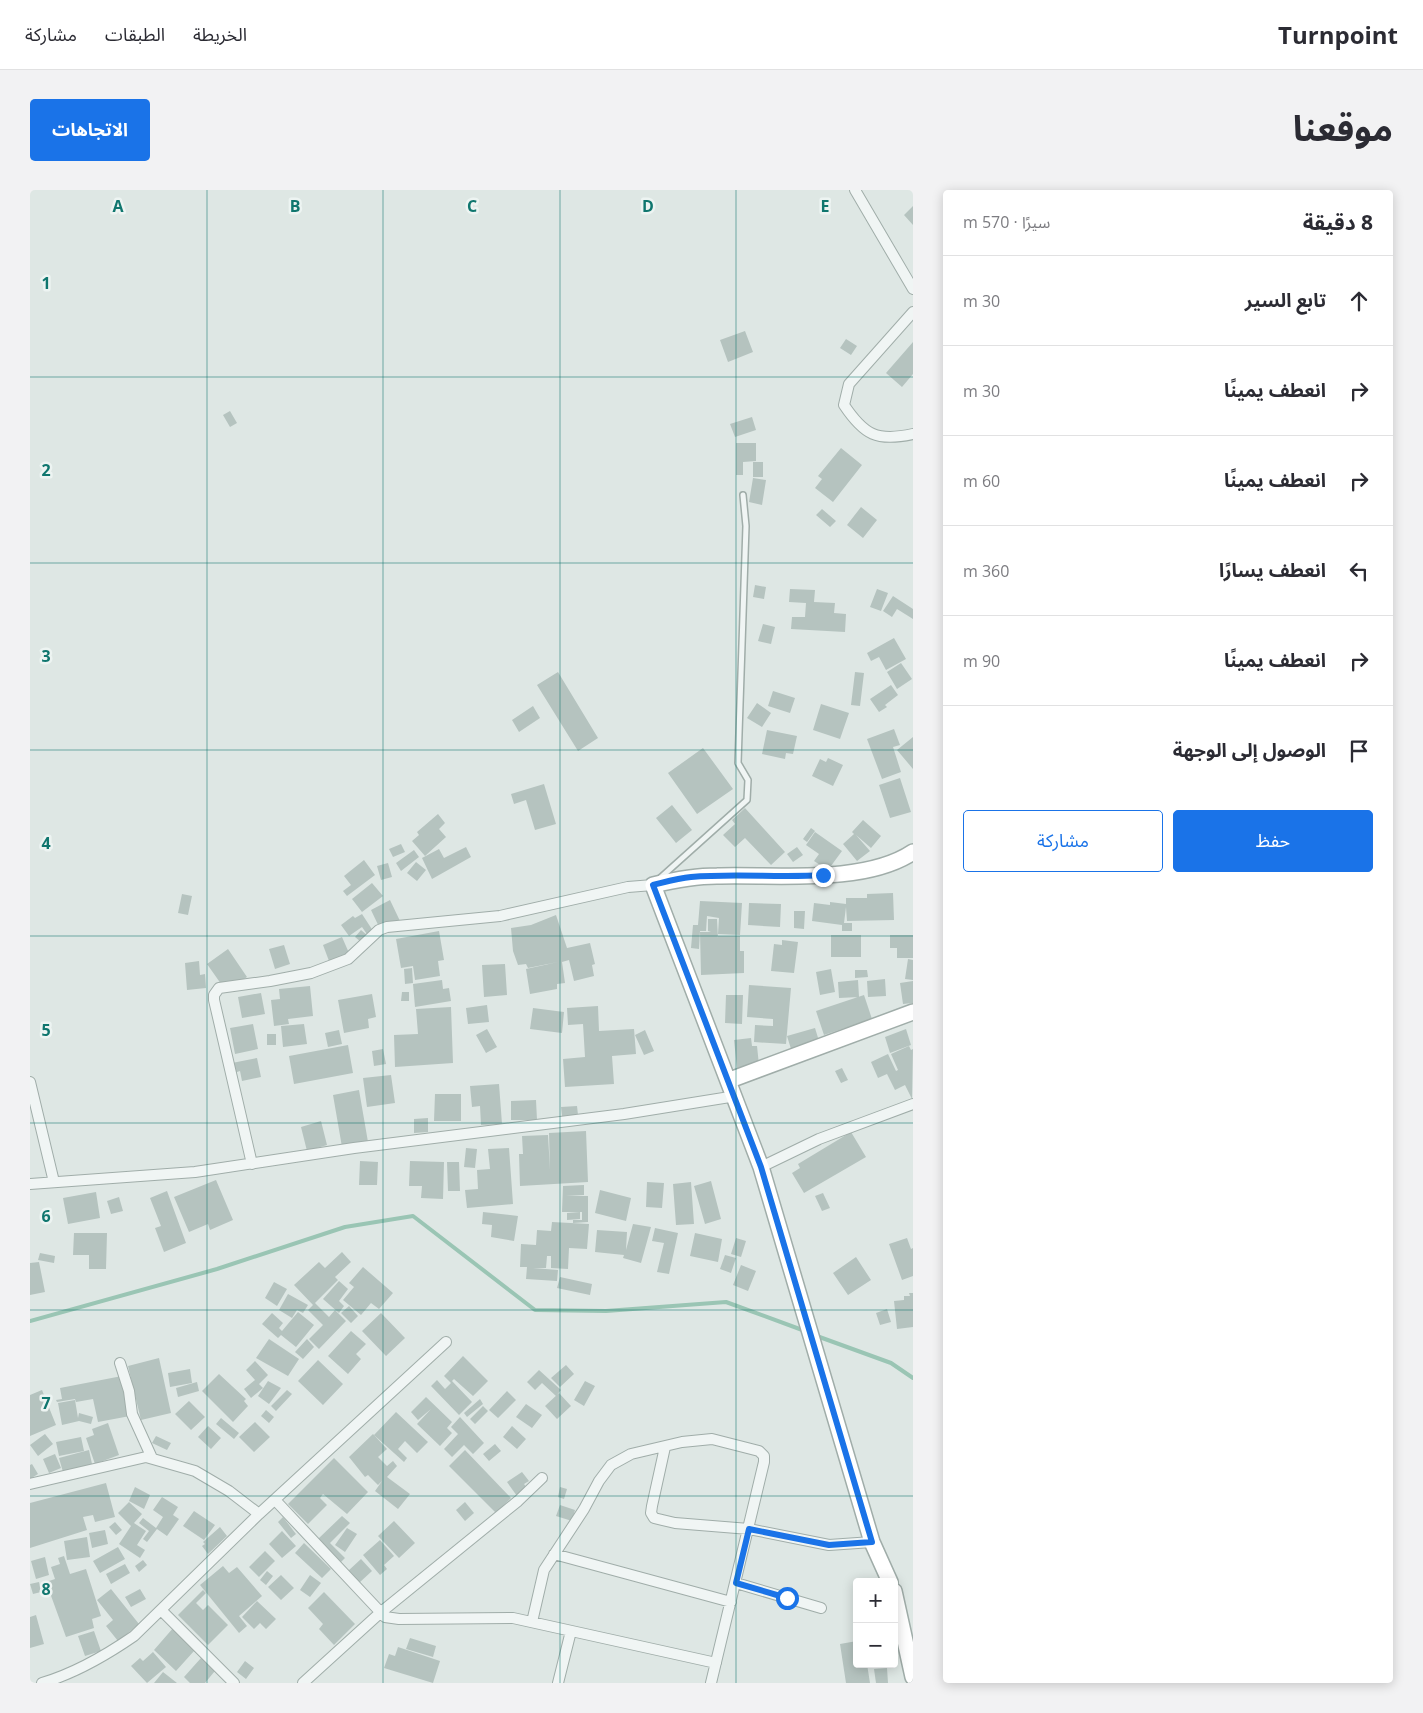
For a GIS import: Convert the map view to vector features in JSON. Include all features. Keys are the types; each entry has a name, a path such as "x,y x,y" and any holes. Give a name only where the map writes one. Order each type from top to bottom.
{"main road":[{"path":"888,1578 872,1542 761,1167 730,1080 653,885 688,877 788,878 857,871 891,863 913,852"},
{"path":"730,1080 913,1012"},
{"path":"898,1609 913,1677"}],"street":[{"path":"855,190 913,289"},
{"path":"913,312 849,384 844,405 857,424 870,434 884,438 913,434"},
{"path":"252,1164 214,1000 214,995 219,988 287,978 348,960 379,930 387,927 500,916 628,887 653,885"},
{"path":"30,1082 54,1182"},
{"path":"30,1184 195,1172 354,1148 624,1114 736,1096"},
{"path":"761,1167 819,1140 913,1104"},
{"path":"42,1683 64,1677 112,1652 134,1636 259,1514 276,1501 446,1342"},
{"path":"120,1363 129,1391 132,1414 152,1458"},
{"path":"532,1622 544,1570 584,1509 599,1481 612,1464 631,1454 712,1439 762,1453 764,1462 749,1529 710,1683"},
{"path":"665,1447 652,1506 651,1513 654,1518 674,1522 749,1529 829,1545 872,1542"},
{"path":"30,1484 146,1457 196,1471 229,1491 259,1514"},
{"path":"303,1683 380,1613 518,1501 542,1478"},
{"path":"276,1501 380,1613 390,1619 513,1618 716,1663"},
{"path":"554,1554 731,1602"},
{"path":"736,1583 821,1608"},
{"path":"161,1610 234,1683"},
{"path":"558,1683 571,1631"}],"lane":[{"path":"653,885 747,800 748,780 738,763 746,526 743,495"}],"building":[{"path":"913,206 913,225 904,215"},
{"path":"745,331 753,352 728,362 720,340"},
{"path":"846,339 857,346 851,355 840,348"},
{"path":"913,342 913,374 902,387 886,373"},
{"path":"230,411 237,423 230,427 223,415"},
{"path":"752,417 756,430 735,437 730,424"},
{"path":"736,443 756,443 756,461 743,462 743,475 736,475"},
{"path":"841,448 862,465 833,502 815,488 822,479 818,476"},
{"path":"753,462 763,462 763,477 753,477"},
{"path":"753,478 766,480 762,505 749,502"},
{"path":"861,507 877,520 863,538 847,525"},
{"path":"822,509 836,521 830,527 816,515"},
{"path":"755,585 766,587 764,599 753,597"},
{"path":"790,589 815,590 814,602 835,603 834,613 846,614 845,632 791,629 792,617 805,617 806,603 789,602"},
{"path":"877,589 888,593 881,611 870,607"},
{"path":"893,596 913,609 913,619 897,609 892,617 883,611"},
{"path":"763,624 775,627 771,644 758,641"},
{"path":"894,638 906,659 886,670 879,657 871,661 867,653"},
{"path":"901,663 912,679 897,689 887,672"},
{"path":"558,672 598,738 578,751 537,685"},
{"path":"855,672 864,673 860,706 851,705"},
{"path":"891,685 898,695 885,705 887,707 879,712 870,699"},
{"path":"773,691 795,698 790,713 768,706"},
{"path":"757,703 771,713 762,727 747,718"},
{"path":"821,704 849,713 840,739 813,730"},
{"path":"533,706 540,718 519,732 512,720"},
{"path":"894,729 900,745 893,747 901,772 882,779 867,739"},
{"path":"767,730 797,736 793,754 786,753 785,759 762,754"},
{"path":"913,737 913,769 897,750"},
{"path":"703,748 733,789 697,814 668,773"},
{"path":"828,758 843,765 833,786 812,776 820,759 826,762"},
{"path":"900,778 911,812 890,818 879,785"},
{"path":"544,784 556,824 535,830 526,800 514,804 511,794"},
{"path":"672,805 692,830 676,843 656,818"},
{"path":"745,808 785,852 771,865 745,838 735,847 723,835 735,824 732,820"},
{"path":"438,814 445,823 439,829 446,837 425,856 412,841 419,835 417,832"},
{"path":"863,820 881,836 871,848 856,835 870,851 857,861 843,844 854,834 852,832"},
{"path":"811,828 815,831 807,842 803,839"},
{"path":"815,832 842,851 828,870 814,861 819,854 806,845"},
{"path":"401,844 405,852 393,857 389,849"},
{"path":"466,847 471,857 432,879 422,858 439,849 444,858"},
{"path":"797,847 803,855 793,862 787,854"},
{"path":"414,850 419,857 401,871 396,863"},
{"path":"364,860 375,875 347,896 343,891 351,885 344,876"},
{"path":"416,862 426,870 417,881 407,873"},
{"path":"388,863 392,877 381,880 377,866"},
{"path":"372,883 383,896 362,912 352,899"},
{"path":"893,893 894,920 847,921 846,907 844,923 852,923 852,931 842,931 842,925 812,921 814,903 846,904 846,898 867,898 867,894"},
{"path":"182,894 192,896 188,915 178,913"},
{"path":"390,900 400,921 381,931 371,910"},
{"path":"700,901 742,903 740,935 718,934 719,918 707,916 706,931 700,931 699,949 691,948 693,925 698,925"},
{"path":"749,903 781,904 780,927 748,925"},
{"path":"794,911 805,911 804,929 794,928"},
{"path":"362,914 377,937 371,940 362,927 349,936 341,925 353,916 355,918"},
{"path":"556,915 567,948 590,943 595,964 592,965 594,976 574,981 569,960 562,962 565,983 557,984 557,989 530,994 526,969 558,962 528,968 526,964 518,965 513,951 511,928 531,925"},
{"path":"708,919 717,919 718,939 718,936 740,936 740,951 744,951 744,973 701,975 700,932 711,932 708,931"},
{"path":"361,930 367,935 361,942 355,937"},
{"path":"439,931 444,960 438,961 440,976 415,980 413,966 401,968 396,939"},
{"path":"831,935 861,935 861,957 831,957"},
{"path":"890,935 913,935 913,958 897,958 897,948 890,948"},
{"path":"342,937 349,953 329,961 323,945"},
{"path":"782,940 798,942 794,973 771,971 774,944 782,945"},
{"path":"284,945 290,964 275,969 269,949"},
{"path":"228,949 247,977 226,991 207,964"},
{"path":"908,959 913,960 913,980 905,979"},
{"path":"199,961 200,975 205,974 206,988 187,990 185,963"},
{"path":"505,964 507,995 484,997 482,965"},
{"path":"412,968 413,983 405,984 404,969"},
{"path":"831,969 835,992 820,995 816,972"},
{"path":"855,970 867,970 868,977 855,978"},
{"path":"885,979 886,996 868,997 867,981"},
{"path":"442,980 443,989 449,988 451,1001 415,1007 413,984"},
{"path":"858,980 859,997 839,998 838,982"},
{"path":"913,981 913,1003 903,1004 900,983"},
{"path":"749,985 791,988 786,1044 754,1042 755,1025 773,1026 773,1019 747,1017"},
{"path":"310,986 313,1016 288,1019 289,1024 274,1026 271,1000 280,999 279,989"},
{"path":"402,992 409,992 409,1001 401,1001"},
{"path":"261,993 265,1014 242,1018 238,997"},
{"path":"372,994 376,1017 368,1019 369,1028 344,1033 338,1000"},
{"path":"726,995 743,995 742,1024 725,1023"},
{"path":"864,995 872,1019 824,1035 816,1011"},
{"path":"487,1005 489,1022 468,1024 466,1008"},
{"path":"598,1006 599,1031 634,1029 636,1054 612,1056 614,1084 565,1087 563,1059 585,1057 583,1024 568,1025 567,1008"},
{"path":"451,1007 453,1063 395,1067 394,1035 418,1034 416,1009"},
{"path":"533,1008 564,1012 562,1033 530,1029"},
{"path":"253,1024 258,1049 235,1054 230,1028"},
{"path":"304,1024 307,1044 283,1047 281,1026"},
{"path":"815,1028 819,1041 791,1049 787,1036"},
{"path":"487,1029 497,1047 486,1053 476,1035"},
{"path":"906,1029 911,1045 890,1053 885,1037"},
{"path":"339,1030 342,1044 328,1047 325,1033"},
{"path":"645,1030 654,1051 644,1055 635,1035"},
{"path":"267,1034 276,1034 276,1045 267,1045"},
{"path":"751,1038 752,1046 757,1046 759,1065 737,1068 734,1040"},
{"path":"348,1045 353,1073 294,1084 289,1056"},
{"path":"909,1046 911,1050 913,1049 912,1099 905,1085 895,1090 887,1074 878,1078 871,1062 888,1054 896,1071 898,1070 891,1054"},
{"path":"383,1049 386,1064 374,1066 372,1051"},
{"path":"257,1058 261,1077 242,1081 240,1071 234,1073 232,1063"},
{"path":"842,1068 848,1080 841,1083 835,1071"},
{"path":"391,1075 395,1103 367,1107 363,1078"},
{"path":"499,1084 502,1124 481,1125 480,1106 472,1107 470,1086"},
{"path":"359,1090 368,1142 342,1147 333,1095"},
{"path":"435,1094 461,1094 461,1121 434,1121"},
{"path":"536,1100 537,1120 511,1120 511,1101"},
{"path":"577,1106 578,1115 562,1116 561,1107"},
{"path":"428,1118 428,1132 414,1133 414,1119"},
{"path":"321,1121 327,1145 307,1151 301,1127"},
{"path":"586,1131 588,1182 520,1186 519,1154 523,1154 522,1136 548,1135 550,1170 549,1133"},
{"path":"851,1132 866,1157 804,1193 792,1173 800,1168 798,1164"},
{"path":"466,1148 477,1149 475,1168 464,1167"},
{"path":"509,1148 513,1204 467,1208 465,1190 478,1189 477,1170 490,1169 488,1149"},
{"path":"360,1161 378,1162 377,1185 359,1185"},
{"path":"410,1161 444,1162 443,1199 421,1198 422,1186 409,1186"},
{"path":"447,1162 459,1162 460,1191 448,1191"},
{"path":"216,1180 233,1220 210,1230 208,1224 189,1232 174,1197"},
{"path":"711,1181 721,1219 705,1224 694,1186"},
{"path":"647,1182 664,1183 662,1208 646,1207"},
{"path":"691,1182 694,1224 676,1225 673,1184"},
{"path":"584,1185 584,1195 566,1196 588,1196 588,1222 573,1223 573,1220 582,1220 582,1212 562,1212 563,1186"},
{"path":"600,1190 631,1198 626,1221 595,1213"},
{"path":"167,1191 186,1243 164,1252 155,1228 161,1226 150,1198"},
{"path":"96,1192 100,1218 68,1224 63,1198"},
{"path":"823,1193 830,1208 822,1211 815,1196"},
{"path":"119,1197 123,1211 111,1214 107,1201"},
{"path":"483,1212 518,1216 514,1241 491,1237 492,1225 482,1224"},
{"path":"580,1212 580,1219 567,1220 567,1213"},
{"path":"552,1222 589,1224 587,1249 569,1248 568,1269 551,1268 551,1256 547,1256 546,1268 533,1268 558,1270 557,1281 526,1279 527,1267 520,1267 521,1244 536,1245 537,1230 551,1231"},
{"path":"633,1224 651,1227 641,1263 623,1258 624,1255 595,1252 597,1230 627,1232 626,1250"},
{"path":"655,1228 678,1233 669,1274 657,1272 664,1243 652,1241"},
{"path":"74,1233 107,1233 106,1269 89,1269 89,1255 73,1255"},
{"path":"695,1233 722,1239 718,1262 690,1256"},
{"path":"736,1238 746,1241 741,1257 731,1254"},
{"path":"907,1238 911,1249 913,1248 913,1276 902,1280 889,1244"},
{"path":"342,1252 351,1262 335,1277 338,1280 315,1303 329,1317 335,1310 346,1321 319,1349 309,1339 323,1325 308,1310 313,1305 294,1285 319,1262 325,1268"},
{"path":"40,1253 55,1256 54,1263 38,1260"},
{"path":"725,1255 736,1258 731,1273 720,1269"},
{"path":"856,1257 871,1280 848,1295 833,1273"},
{"path":"39,1262 45,1292 30,1295 30,1263"},
{"path":"741,1265 756,1271 748,1291 733,1285"},
{"path":"363,1267 393,1293 379,1309 371,1303 361,1315 343,1300 354,1287 349,1283"},
{"path":"560,1277 592,1284 590,1295 557,1288"},
{"path":"339,1281 348,1289 339,1301 344,1306 339,1313 323,1299"},
{"path":"274,1282 287,1289 277,1306 265,1298"},
{"path":"909,1293 913,1293 913,1327 897,1329 894,1301 904,1300 904,1296 910,1296"},
{"path":"288,1294 308,1305 303,1313 297,1310 292,1318 279,1310"},
{"path":"349,1306 358,1316 351,1323 341,1313"},
{"path":"887,1309 891,1322 880,1325 876,1313"},
{"path":"298,1312 314,1325 296,1347 281,1335 278,1338 262,1324 272,1313 283,1323 279,1328 282,1331"},
{"path":"381,1313 405,1338 386,1356 362,1331"},
{"path":"351,1331 366,1344 356,1354 361,1359 348,1374 328,1356"},
{"path":"269,1339 299,1359 288,1376 256,1358"},
{"path":"307,1339 314,1347 303,1359 295,1352"},
{"path":"463,1356 488,1381 473,1396 454,1379 452,1381 472,1402 459,1415 431,1386 437,1380 445,1389 451,1383 444,1376"},
{"path":"159,1358 171,1413 141,1420 128,1366"},
{"path":"318,1360 343,1384 323,1405 298,1381"},
{"path":"255,1361 268,1375 259,1384 263,1388 251,1398 244,1389 255,1380 246,1370"},
{"path":"566,1365 574,1374 560,1387 551,1378"},
{"path":"190,1369 192,1383 170,1387 168,1373"},
{"path":"539,1370 561,1390 556,1396 542,1383 535,1390 527,1382"},
{"path":"219,1374 246,1399 244,1401 248,1406 233,1422 202,1391"},
{"path":"122,1376 130,1416 98,1422 93,1399 76,1402 75,1399 57,1402 56,1400 62,1399 60,1388"},
{"path":"268,1381 281,1388 269,1404 258,1396"},
{"path":"585,1381 595,1386 584,1406 574,1400"},
{"path":"197,1382 199,1391 178,1397 176,1388"},
{"path":"42,1390 56,1425 30,1436 30,1395"},
{"path":"287,1390 292,1394 276,1411 271,1406"},
{"path":"507,1391 516,1400 498,1418 489,1410"},
{"path":"559,1393 571,1406 557,1419 545,1406"},
{"path":"426,1397 452,1422 447,1428 452,1433 440,1446 417,1424 431,1409 418,1420 411,1412"},
{"path":"480,1399 483,1404 467,1417 464,1413"},
{"path":"75,1400 78,1418 79,1413 93,1417 91,1424 79,1421 62,1425 58,1403"},
{"path":"189,1401 205,1417 191,1430 175,1414"},
{"path":"526,1404 542,1415 532,1428 516,1417"},
{"path":"483,1406 488,1411 475,1424 470,1419"},
{"path":"266,1410 274,1417 269,1423 261,1416"},
{"path":"396,1412 428,1442 417,1453 405,1441 398,1449 407,1458 404,1462 374,1435"},
{"path":"460,1417 484,1443 473,1454 464,1445 452,1457 444,1449 458,1434 451,1427"},
{"path":"221,1418 239,1433 234,1439 216,1424"},
{"path":"255,1422 270,1437 254,1452 239,1437"},
{"path":"108,1423 119,1455 95,1464 86,1438 94,1435 92,1429"},
{"path":"208,1426 221,1438 211,1449 198,1437"},
{"path":"512,1426 526,1439 517,1449 503,1437"},
{"path":"45,1434 53,1444 38,1456 30,1445"},
{"path":"373,1434 387,1449 378,1457 387,1466 393,1461 397,1466 387,1477 410,1494 398,1509 375,1491 382,1481 378,1485 368,1475 365,1477 349,1457"},
{"path":"156,1436 171,1443 167,1450 152,1443"},
{"path":"81,1437 84,1451 59,1456 56,1442"},
{"path":"495,1444 501,1451 489,1461 483,1454"},
{"path":"89,1450 92,1464 63,1472 59,1458"},
{"path":"465,1450 511,1498 496,1513 449,1466"},
{"path":"55,1454 61,1468 49,1473 43,1459"},
{"path":"334,1458 368,1492 347,1514 323,1494 320,1498 327,1505 308,1524 288,1504"},
{"path":"32,1464 38,1474 30,1479 30,1465"},
{"path":"522,1472 529,1481 524,1484 527,1488 517,1496 507,1482"},
{"path":"106,1483 115,1517 95,1522 93,1515 83,1517 87,1530 30,1548 30,1503"},
{"path":"135,1487 150,1495 144,1509 129,1501"},
{"path":"560,1487 567,1489 564,1499 558,1497"},
{"path":"162,1497 178,1507 173,1515 179,1519 167,1536 157,1529 147,1542 143,1539 149,1531 139,1523 143,1518 156,1528 163,1517 153,1510"},
{"path":"129,1502 142,1514 134,1523 146,1531 137,1545 145,1550 140,1558 119,1544 131,1526 118,1513"},
{"path":"465,1502 474,1513 465,1521 456,1510"},
{"path":"560,1505 575,1510 572,1521 556,1516"},
{"path":"194,1511 215,1525 204,1540 183,1526"},
{"path":"342,1516 350,1523 330,1543 345,1558 341,1562 318,1539"},
{"path":"283,1517 296,1534 291,1538 278,1522"},
{"path":"394,1521 415,1543 399,1558 378,1536"},
{"path":"115,1522 122,1530 116,1535 109,1527"},
{"path":"220,1527 227,1536 208,1554 202,1546 205,1544 203,1542"},
{"path":"347,1528 357,1534 345,1552 335,1545"},
{"path":"105,1530 108,1544 92,1548 89,1533"},
{"path":"282,1531 296,1546 282,1558 269,1544"},
{"path":"87,1537 90,1557 67,1560 64,1541"},
{"path":"380,1540 394,1556 384,1565 387,1569 380,1575 363,1555"},
{"path":"304,1543 331,1569 322,1578 295,1553"},
{"path":"118,1547 125,1559 100,1573 93,1561"},
{"path":"265,1551 275,1561 259,1577 249,1567"},
{"path":"64,1556 70,1574 86,1569 101,1616 92,1619 94,1628 66,1637 46,1582 55,1579 51,1567 60,1564 58,1558"},
{"path":"45,1557 49,1575 36,1579 31,1561"},
{"path":"361,1559 372,1571 359,1583 348,1571"},
{"path":"143,1560 147,1565 139,1572 135,1566"},
{"path":"125,1564 130,1573 111,1584 106,1574"},
{"path":"223,1566 229,1573 237,1567 262,1596 239,1616 247,1626 239,1633 200,1585"},
{"path":"267,1571 273,1576 266,1585 260,1580"},
{"path":"281,1575 294,1588 281,1600 268,1587"},
{"path":"310,1575 321,1583 310,1597 300,1590"},
{"path":"39,1582 41,1592 33,1594 30,1584"},
{"path":"111,1589 139,1624 118,1641 106,1626 113,1620 97,1600"},
{"path":"140,1589 146,1599 131,1607 125,1597"},
{"path":"203,1590 206,1593 196,1603 203,1610 208,1605 228,1625 208,1645 178,1615"},
{"path":"324,1592 355,1624 334,1645 319,1629 323,1624 308,1608"},
{"path":"257,1601 276,1619 266,1629 260,1623 254,1629 242,1617"},
{"path":"36,1615 44,1644 30,1648 30,1617"},
{"path":"174,1627 219,1666 205,1683 190,1683 184,1677 201,1658 194,1651 176,1671 154,1650"},
{"path":"94,1631 101,1651 85,1656 78,1636"},
{"path":"410,1638 436,1646 433,1657 406,1649"},
{"path":"853,1642 853,1668 868,1668 870,1683 846,1683 840,1644"},
{"path":"398,1647 440,1661 433,1683 384,1668 389,1654 395,1656"},
{"path":"153,1652 166,1667 147,1683 131,1666 140,1658 143,1661"},
{"path":"245,1661 254,1668 246,1679 237,1672"},
{"path":"887,1668 888,1683 876,1683 874,1669"},
{"path":"163,1672 177,1683 154,1683"}],"waterway":[{"path":"30,1321 217,1269 345,1227 413,1216 535,1310 606,1311 726,1302 805,1331"},
{"path":"814,1335 891,1363 913,1378"}],"route":[{"path":"787,1598 736,1583 749,1529 829,1545 872,1542 761,1167 730,1080 653,885 688,877 750,876 788,878 823,875"}]}
